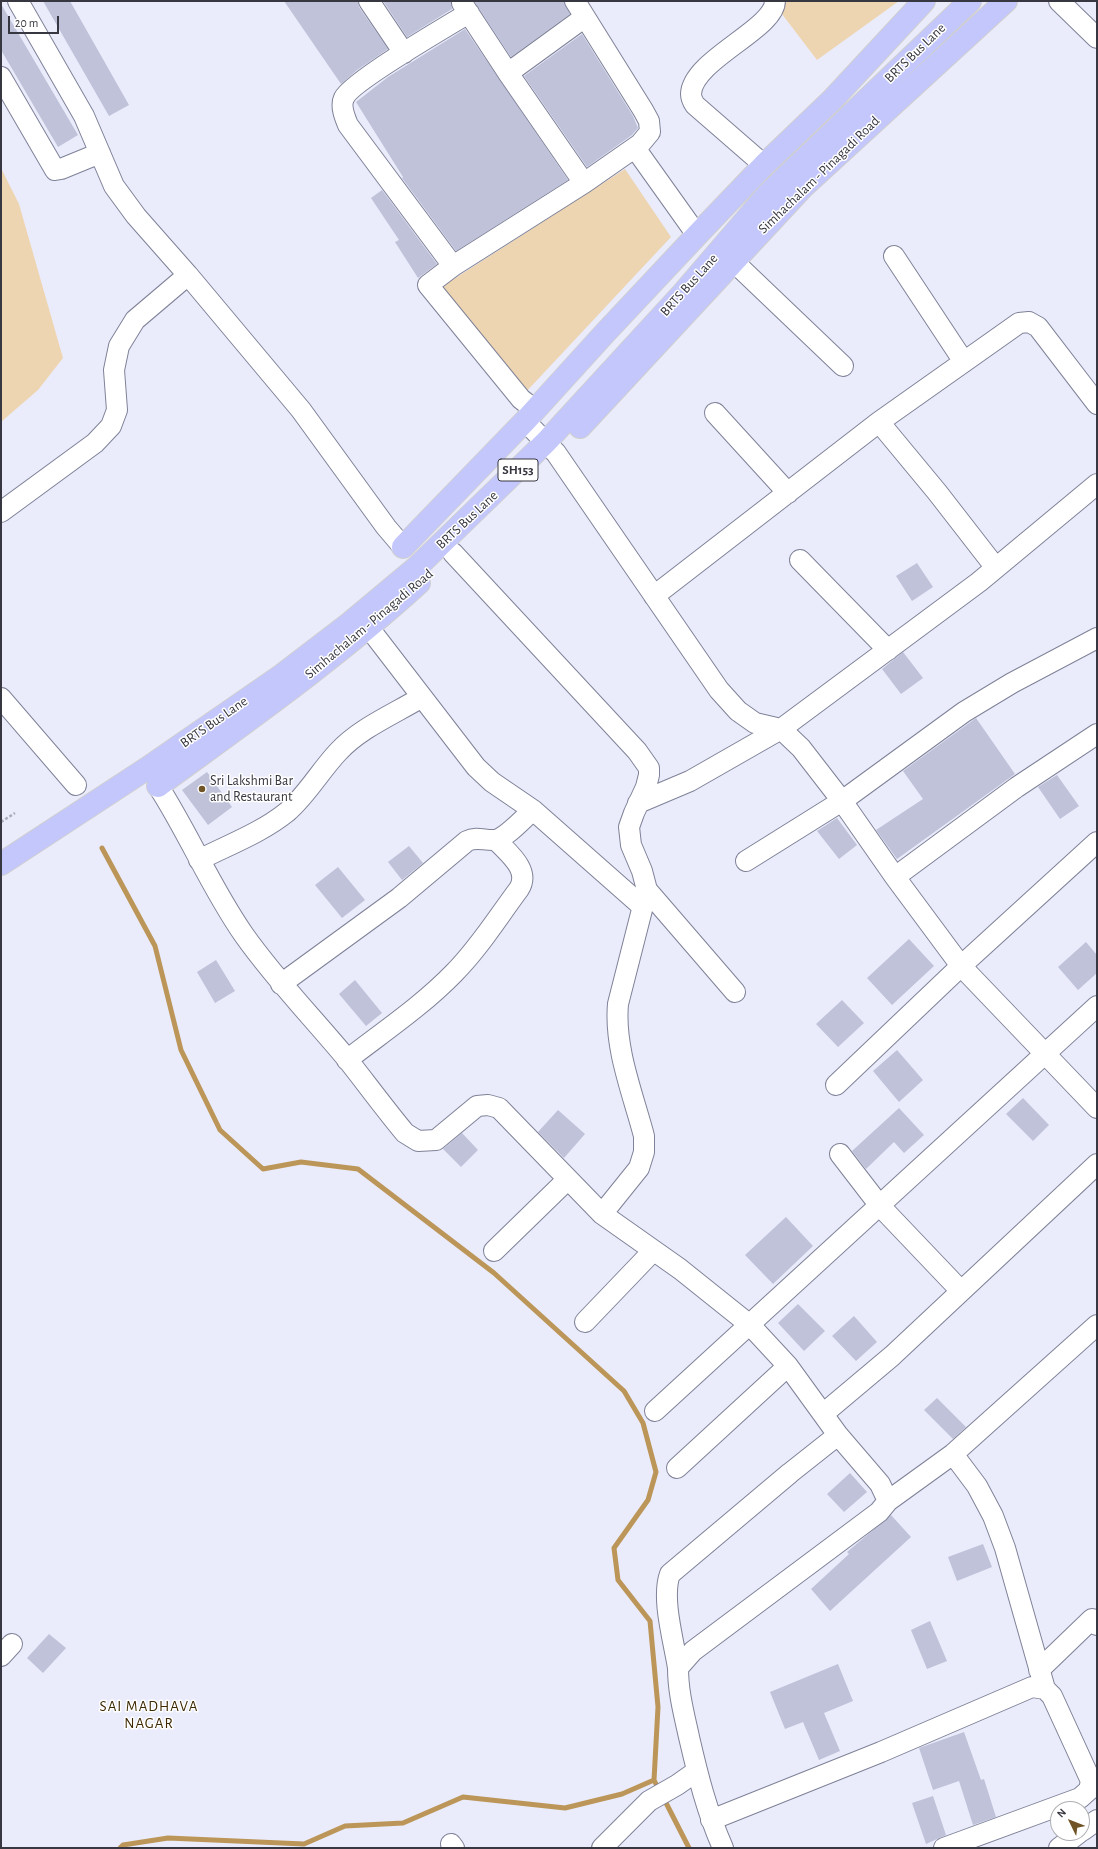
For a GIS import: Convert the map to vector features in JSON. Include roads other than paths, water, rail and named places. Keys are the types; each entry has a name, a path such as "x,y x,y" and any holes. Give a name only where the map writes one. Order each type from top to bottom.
{"main road":[{"path":"403,547 530,415 605,333 764,165 832,100 924,1"},
{"name":"BRTS Bus Lane","path":"1,864 146,769 282,675 417,567 551,448 768,194 970,1"},
{"name":"Simhachalam - Pinagadi Road","path":"158,786 267,707 368,628 453,553 551,448 802,188 1006,1"}],"street":[{"path":"18,1 84,116 114,186 127,204 301,410 386,527 403,547"},
{"path":"369,1 404,53"},
{"path":"764,165 695,105 691,95 694,83 705,68 770,16 775,1"},
{"path":"1059,1 1097,38"},
{"path":"453,266 348,125 343,112 343,99 351,89 404,53 465,7 508,73 584,183"},
{"path":"508,73 580,9 649,121 650,132 635,148 584,183 453,266 428,285 521,399 551,448 719,690 738,711 755,723 781,729 801,748 842,801 895,877 961,966 1097,1108"},
{"path":"1,78 55,170 100,153"},
{"path":"635,148 697,236"},
{"path":"894,256 964,362"},
{"path":"733,261 843,366"},
{"path":"1,512 95,443 111,426 117,410 114,370 119,346 135,320 188,275"},
{"path":"654,596 879,422 1019,323 1029,322 1038,327 1097,404"},
{"path":"715,413 788,493"},
{"path":"879,422 937,492 996,568"},
{"path":"638,803 690,781 781,729 996,568 1097,484"},
{"path":"453,553 645,761 649,768 646,787 629,827 631,845 642,871 645,898 618,1004 616,1022 618,1040 644,1136 644,1152 639,1168 602,1214"},
{"path":"800,560 888,650"},
{"path":"368,628 476,767 492,782 532,810 645,898 735,992"},
{"path":"746,861 842,801 964,712 1012,683 1097,638"},
{"path":"199,860 261,828 286,812 303,796 339,751 362,732 422,697"},
{"path":"1,698 76,785"},
{"path":"895,877 1017,787 1097,734"},
{"path":"158,786 199,860 244,935 281,984 347,1060 405,1133 418,1141 436,1140 477,1106 488,1105 499,1108 602,1214 680,1269 750,1325 788,1366 838,1435 880,1484 888,1500"},
{"path":"281,984 399,898 467,841 477,838 496,840 507,833 532,810"},
{"path":"347,1060 438,989 455,973 468,958 519,889 523,883 522,871 496,840"},
{"path":"836,1085 961,966 1097,842"},
{"path":"655,1410 750,1325 1097,1006"},
{"path":"840,1154 880,1206 961,1291"},
{"path":"823,1414 892,1356 1097,1164"},
{"path":"494,1251 568,1179"},
{"path":"585,1322 653,1251"},
{"path":"678,1668 693,1651 879,1512 888,1500 953,1454 1097,1325"},
{"path":"676,1468 788,1366"},
{"path":"723,1848 711,1820 697,1771 678,1687 678,1668 667,1600 666,1584 670,1574 790,1473 838,1435"},
{"path":"944,1848 1080,1798 1089,1790 1092,1781 1052,1696 1042,1680 1005,1548 993,1516 977,1486 953,1454"},
{"path":"711,1820 881,1752 1032,1687 1042,1680 1092,1619 1097,1625"},
{"path":"602,1848 649,1801 677,1785 697,1771"},
{"path":"1059,1848 1069,1841"}],"waterway":[{"path":"102,848 155,946 181,1050 220,1130 263,1169 301,1162 358,1169 494,1273 624,1391 643,1423 656,1472 648,1500 614,1548 618,1580 650,1621 658,1707 654,1780 659,1790"},
{"path":"120,1848 123,1845 168,1838 304,1844 345,1826 403,1823 463,1797 565,1808 622,1794 654,1780"},
{"path":"663,1797 689,1848"}],"place":[{"name":"Sri Lakshmi Bar and Restaurant","path":"202,789"}],"district":[{"name":"SAI MADHAVA NAGAR","path":"149,1714"}]}
